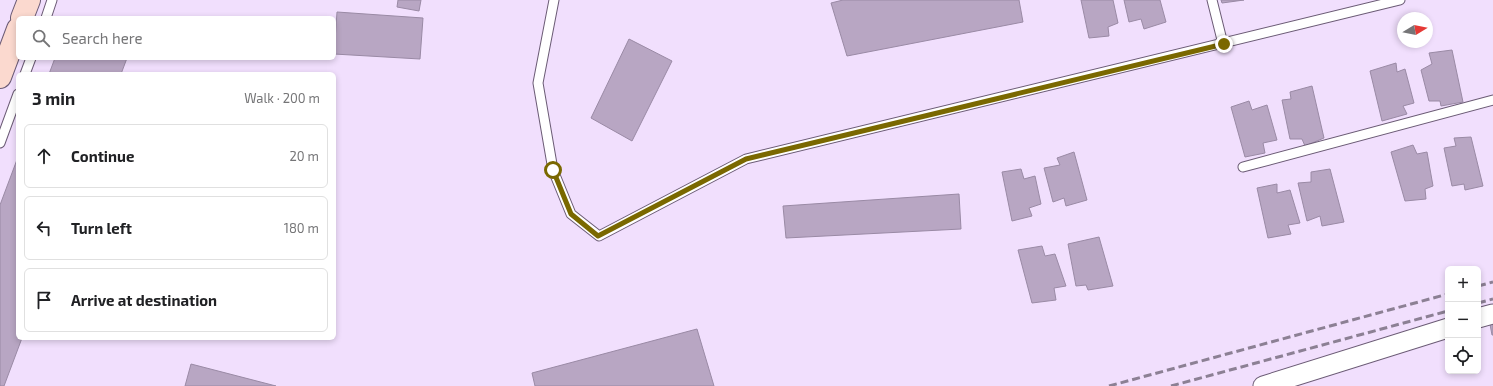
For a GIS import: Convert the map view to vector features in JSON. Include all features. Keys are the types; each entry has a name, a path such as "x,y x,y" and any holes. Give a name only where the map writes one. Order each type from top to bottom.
{"street":[{"path":"23,16 28,0"},
{"path":"0,77 16,33"},
{"path":"1481,317 1493,314"},
{"path":"1263,386 1445,329"}],"lane":[{"path":"47,16 52,0"},
{"path":"554,0 538,83 553,170 571,214 598,236 746,159 1400,0"},
{"path":"1212,0 1224,44"},
{"path":"1360,0 1361,10"},
{"path":"26,72 30,60"},
{"path":"0,143 16,99"},
{"path":"1243,167 1493,100"}],"building":[{"path":"398,0 421,0 419,11 397,7"},
{"path":"843,0 1019,0 1023,22 847,56 831,3"},
{"path":"1081,0 1113,0 1118,23 1108,27 1109,36 1089,38"},
{"path":"1124,0 1160,0 1166,22 1144,29 1141,19 1129,22"},
{"path":"1221,0 1244,0 1222,3"},
{"path":"337,12 423,18 420,59 336,54"},
{"path":"629,39 672,61 632,141 591,118"},
{"path":"1452,50 1463,102 1441,106 1440,101 1429,101 1421,70 1432,64 1429,53"},
{"path":"54,60 126,60 122,72 50,72"},
{"path":"1396,63 1397,72 1405,69 1414,103 1403,106 1407,114 1382,121 1370,71"},
{"path":"1312,86 1324,138 1305,146 1302,139 1290,139 1282,100 1291,99 1290,92"},
{"path":"1249,101 1252,110 1267,105 1277,140 1263,143 1265,153 1245,157 1231,107"},
{"path":"1471,137 1483,186 1465,190 1464,184 1452,186 1444,148 1456,146 1454,138"},
{"path":"1413,145 1417,154 1427,152 1433,186 1425,189 1426,199 1405,201 1391,152"},
{"path":"1074,152 1087,200 1066,206 1064,198 1053,202 1044,168 1060,165 1057,158"},
{"path":"16,162 16,340 21,340 4,386 0,386 0,205"},
{"path":"1021,169 1024,179 1035,176 1041,204 1029,208 1032,216 1012,221 1002,172"},
{"path":"1330,169 1344,222 1322,226 1320,216 1307,221 1298,183 1311,182 1311,172"},
{"path":"1277,184 1277,193 1290,190 1300,223 1288,225 1291,234 1268,238 1257,188"},
{"path":"959,194 961,229 786,238 783,206"},
{"path":"1099,237 1113,286 1088,290 1086,285 1076,286 1068,244"},
{"path":"1042,246 1045,256 1055,254 1066,286 1054,288 1056,300 1032,303 1018,250"},
{"path":"1493,318 1493,335 1492,335 1489,319"},
{"path":"697,329 714,386 535,386 532,373"},
{"path":"191,364 276,386 185,386"}],"railway":[{"path":"1481,285 1493,282"},
{"path":"1109,386 1445,295"},
{"path":"1481,302 1493,299"},
{"path":"1171,386 1445,312"}],"route":[{"path":"553,170 571,214 598,236 746,159 1224,44"}]}
